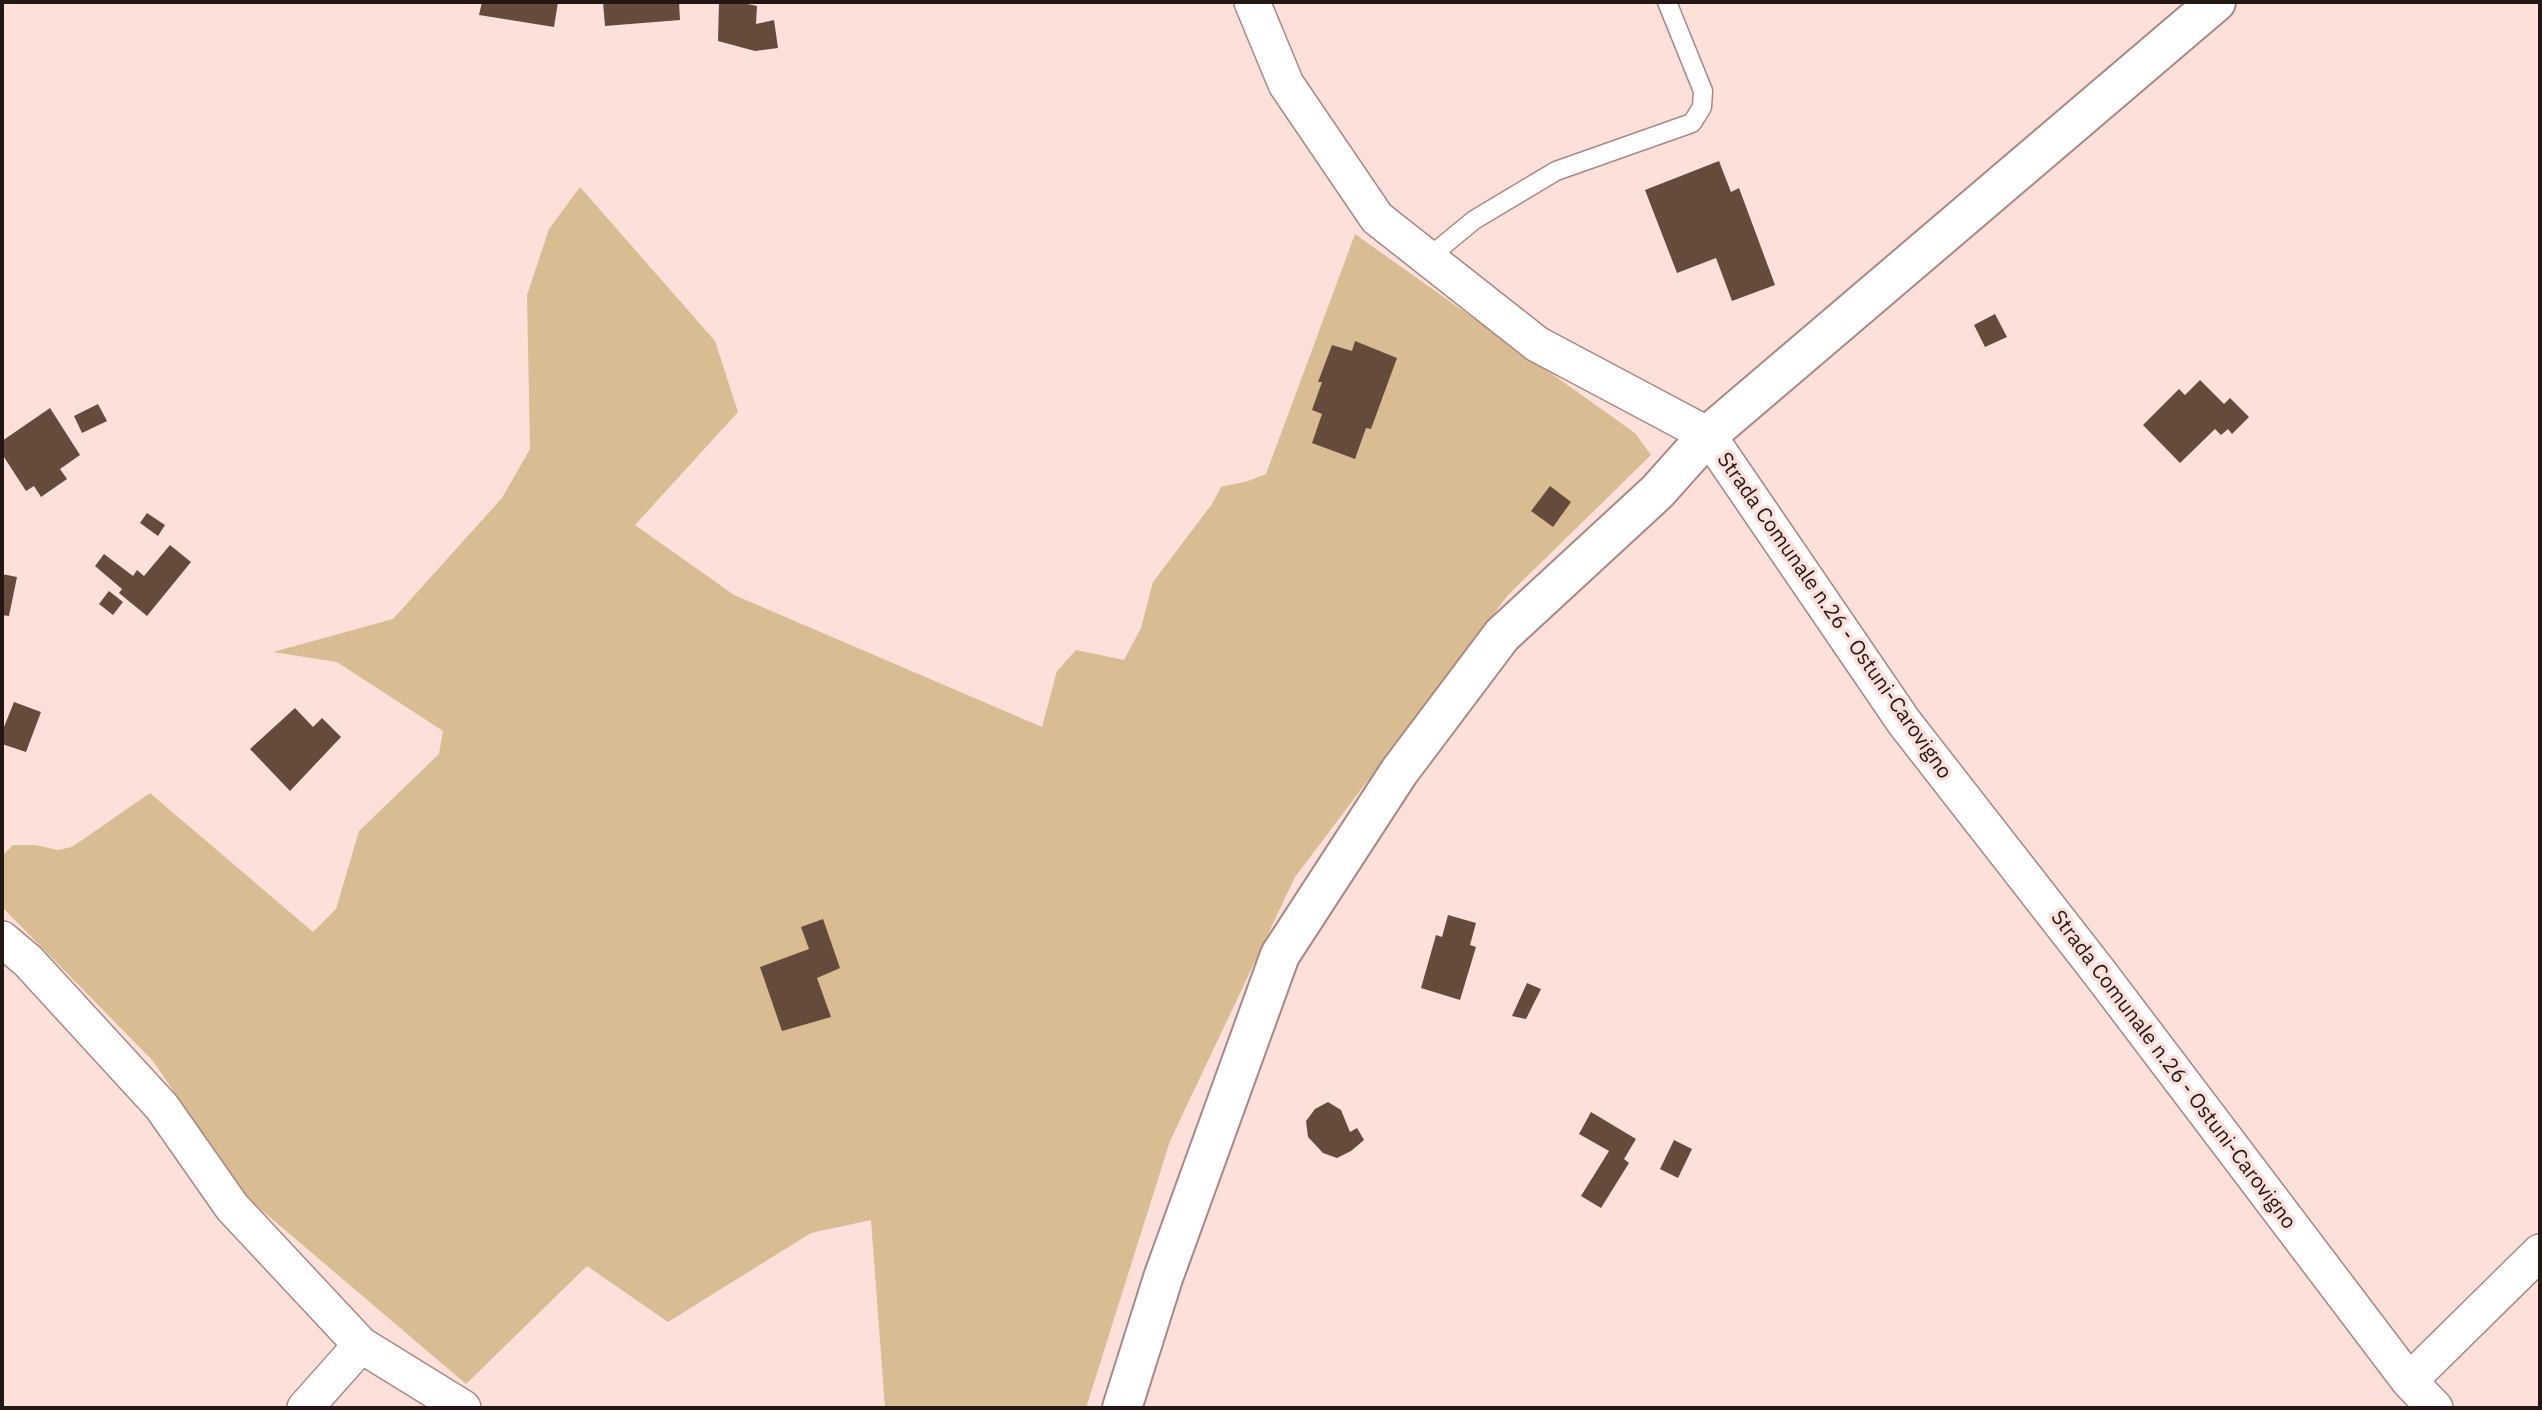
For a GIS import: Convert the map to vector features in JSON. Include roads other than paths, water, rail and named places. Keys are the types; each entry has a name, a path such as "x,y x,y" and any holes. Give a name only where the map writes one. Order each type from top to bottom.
{"street":[{"name":"Strada Comunale n.26 - Ostuni-Carovigno","path":"1252,2 1286,84 1377,218 1537,344 1708,435 1904,722 2090,961 2409,1381 2435,1408"},
{"path":"1122,1408 1163,1278 1280,955 1399,772 1502,635 1657,492 1708,435 2216,2"},
{"path":"2,939 28,961 162,1107 232,1207 361,1345 463,1408"},
{"path":"2409,1381 2540,1252"},
{"path":"305,1408 361,1345"}],"lane":[{"path":"1428,258 1474,220 1556,171 1692,123 1702,107 1703,91 1667,2"}]}
